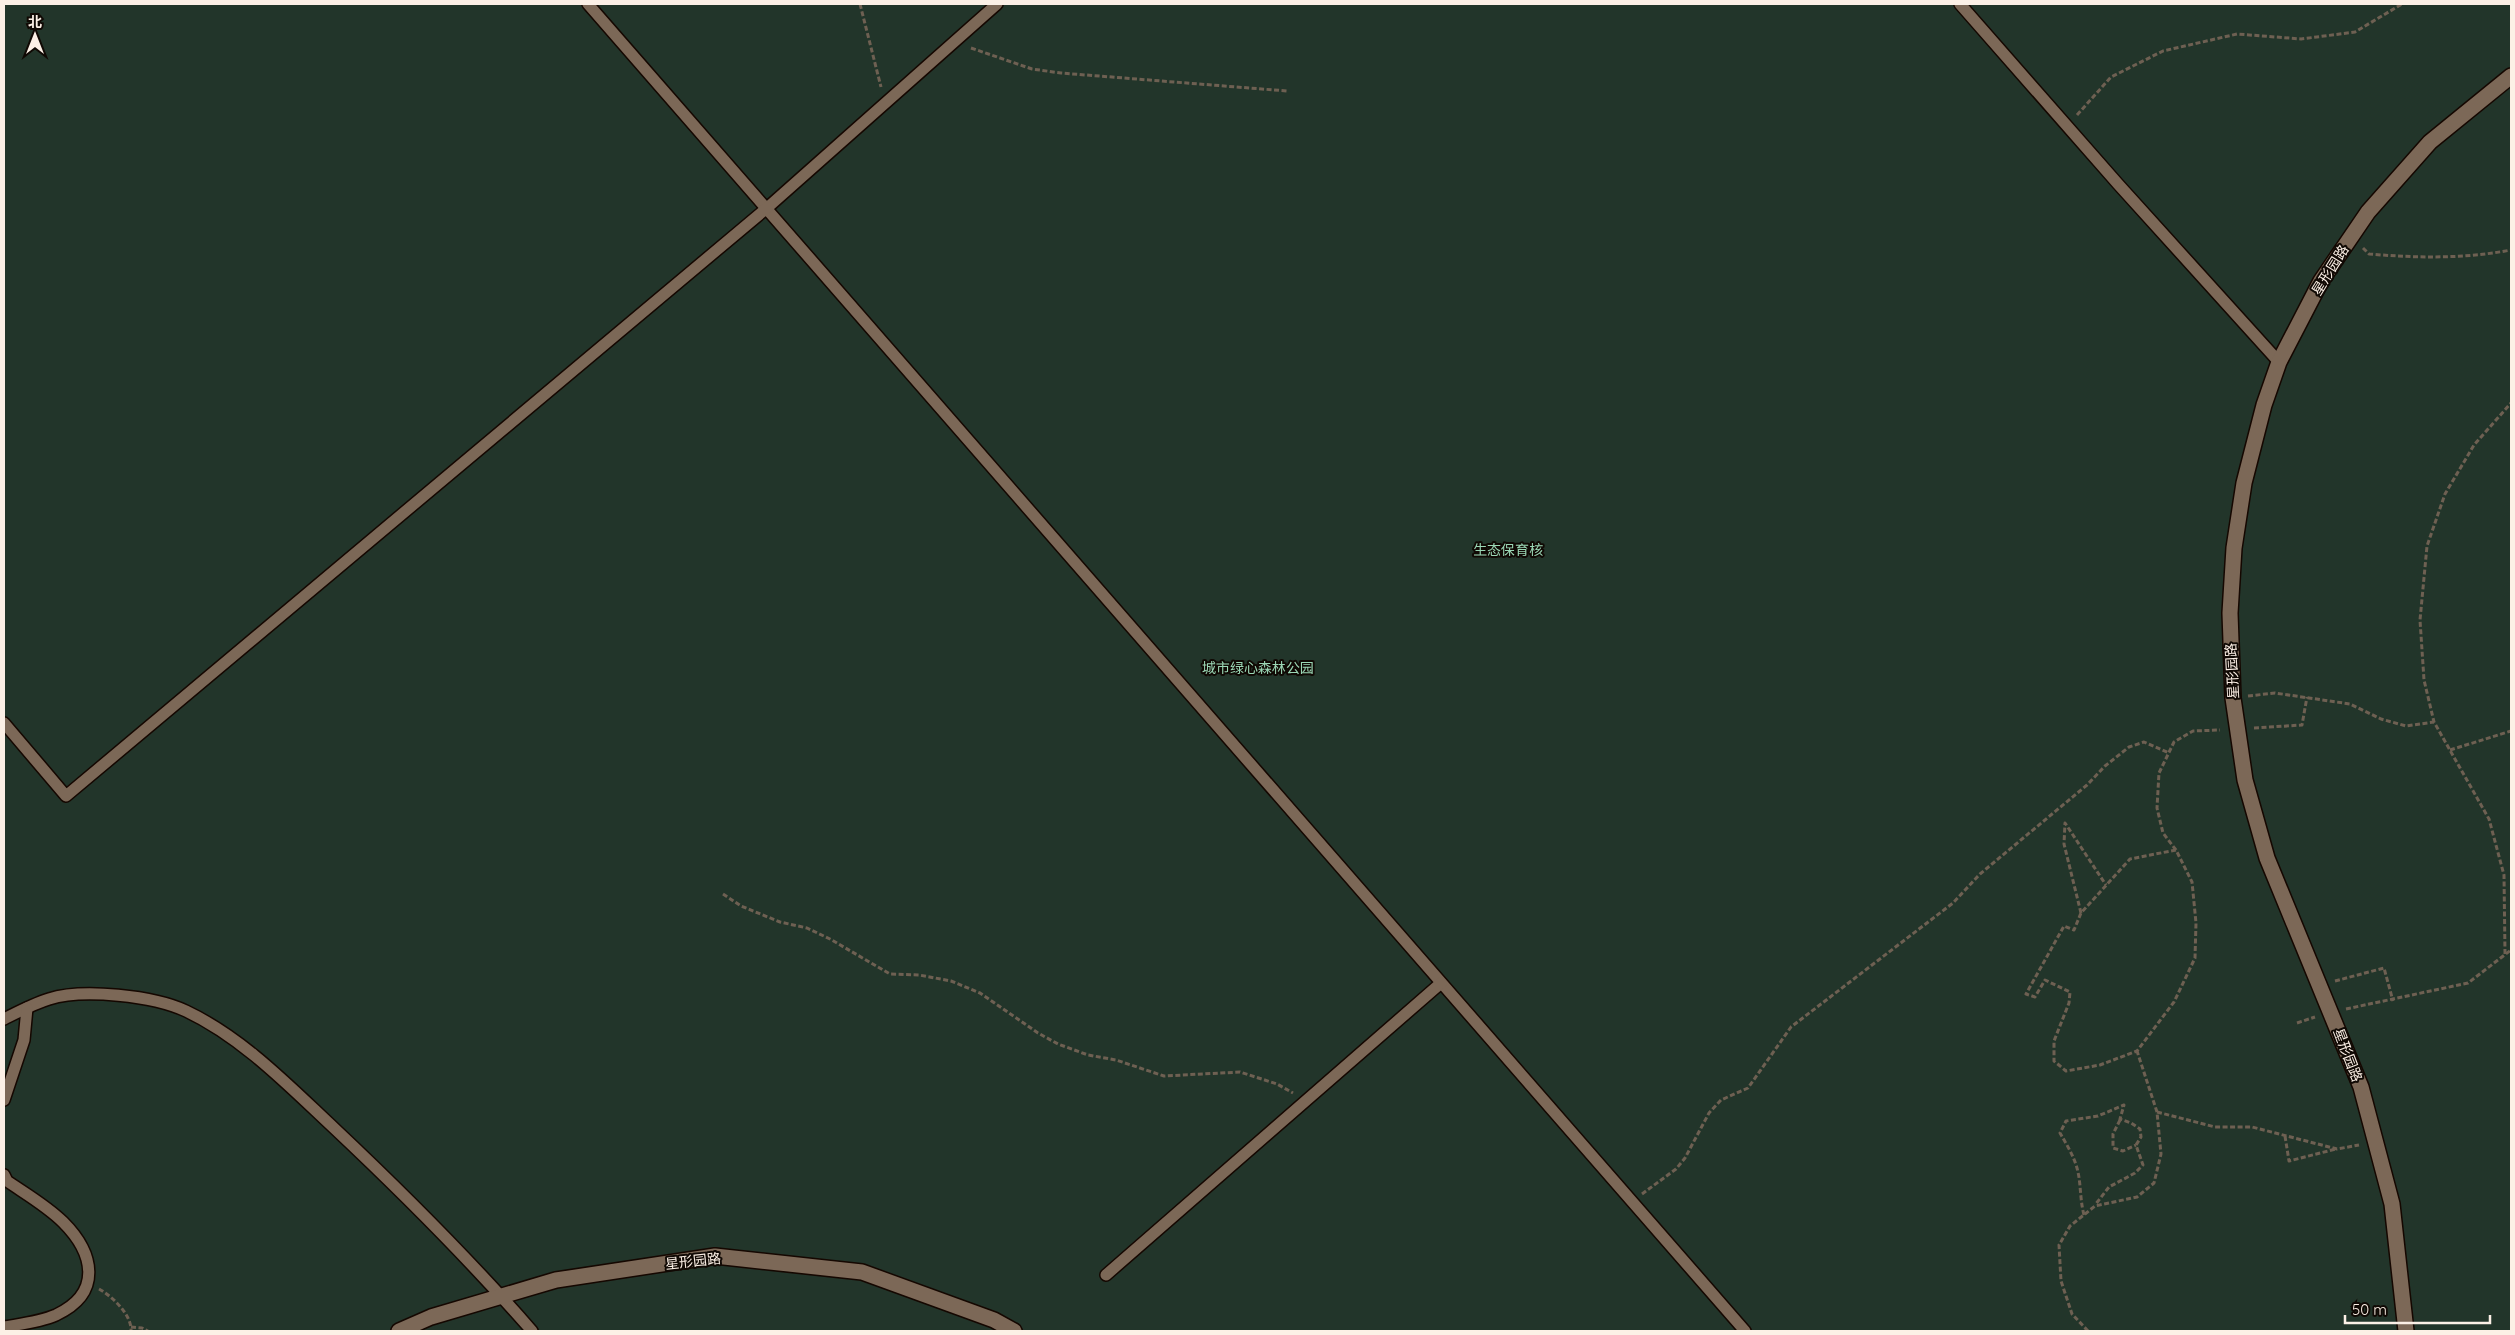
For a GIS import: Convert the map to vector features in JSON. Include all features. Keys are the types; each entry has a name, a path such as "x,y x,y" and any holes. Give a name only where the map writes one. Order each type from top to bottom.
{"street":[{"name":"星形园路","path":"2406,1331 2392,1204 2361,1087 2267,858 2245,780 2233,698 2230,613 2234,548 2244,483 2264,405 2279,362 2321,281 2368,212 2430,142 2511,76"},
{"name":"星形园路","path":"399,1331 431,1317 556,1280 715,1256 862,1272 994,1320 1014,1331"}],"lane":[{"path":"588,4 1745,1331"},
{"path":"4,723 66,796 767,208 997,4"},
{"path":"1960,4 2279,362"},
{"path":"1106,1275 1441,983"},
{"path":"4,1019 50,998 88,994 137,997 185,1011 231,1038 294,1090 393,1184 502,1296 532,1331"},
{"path":"4,1100 24,1040 27,1008"},
{"path":"4,1175 8,1181 63,1222 79,1242 90,1268 88,1282 75,1303 56,1315 4,1327"}],"path":[{"path":"860,4 875,71 886,102"},
{"path":"2067,126 2111,77 2163,50 2237,34 2301,39 2355,32 2402,4"},
{"path":"953,43 1032,69 1101,77 1287,90"},
{"path":"2352,236 2369,254 2475,257 2511,250"},
{"path":"2505,954 2504,875 2490,819 2434,722 2424,680 2420,620 2427,546 2445,494 2474,445 2511,403"},
{"path":"2233,698 2275,692 2350,704 2381,719 2406,726 2434,722"},
{"path":"2176,850 2130,859 2081,913 2074,930 2064,926 2026,994 2035,997 2045,980 2070,992 2069,1003 2054,1041 2054,1061 2066,1071 2100,1065 2137,1051 2174,1002 2195,958 2196,924 2192,882 2176,850 2163,833 2157,808 2159,773 2174,742 2193,731 2302,725 2307,697"},
{"path":"2450,750 2511,731"},
{"path":"1632,1201 1676,1169 1685,1158 1715,1106 1721,1100 1748,1088 1791,1027 1953,903 1980,874 2087,785 2105,766 2128,747 2144,742 2169,752"},
{"path":"2081,913 2064,844 2065,823 2106,885"},
{"path":"723,894 741,906 830,939 890,974 919,975 950,981 980,993 1058,1044 1088,1055 1116,1060 1164,1076 1240,1072 1277,1084 1307,1100"},
{"path":"2297,1023 2331,1012 2393,1001 2468,984 2511,950"},
{"path":"2320,985 2384,968 2393,1001"},
{"path":"2095,1206 2137,1197 2154,1184 2161,1154 2157,1112 2137,1051"},
{"path":"2084,1215 2079,1195 2078,1172 2069,1148 2060,1132 2066,1121 2098,1116 2124,1105 2113,1134 2113,1148 2123,1151 2136,1145 2141,1137 2140,1129 2120,1119"},
{"path":"2157,1112 2214,1127 2252,1127 2337,1149"},
{"path":"2285,1136 2289,1161 2376,1142"},
{"path":"2088,1331 2072,1314 2061,1281 2059,1245 2070,1226 2095,1206 2109,1187 2135,1173 2143,1165 2136,1145"},
{"path":"88,1282 111,1295 131,1329 142,1328 148,1331"}],"green space":[{"name":"城市绿心森林公园","path":"4,4 2511,4 2511,1331 4,1331"}],"park label":[{"name":"生态保育核","path":"1508,550"}]}
